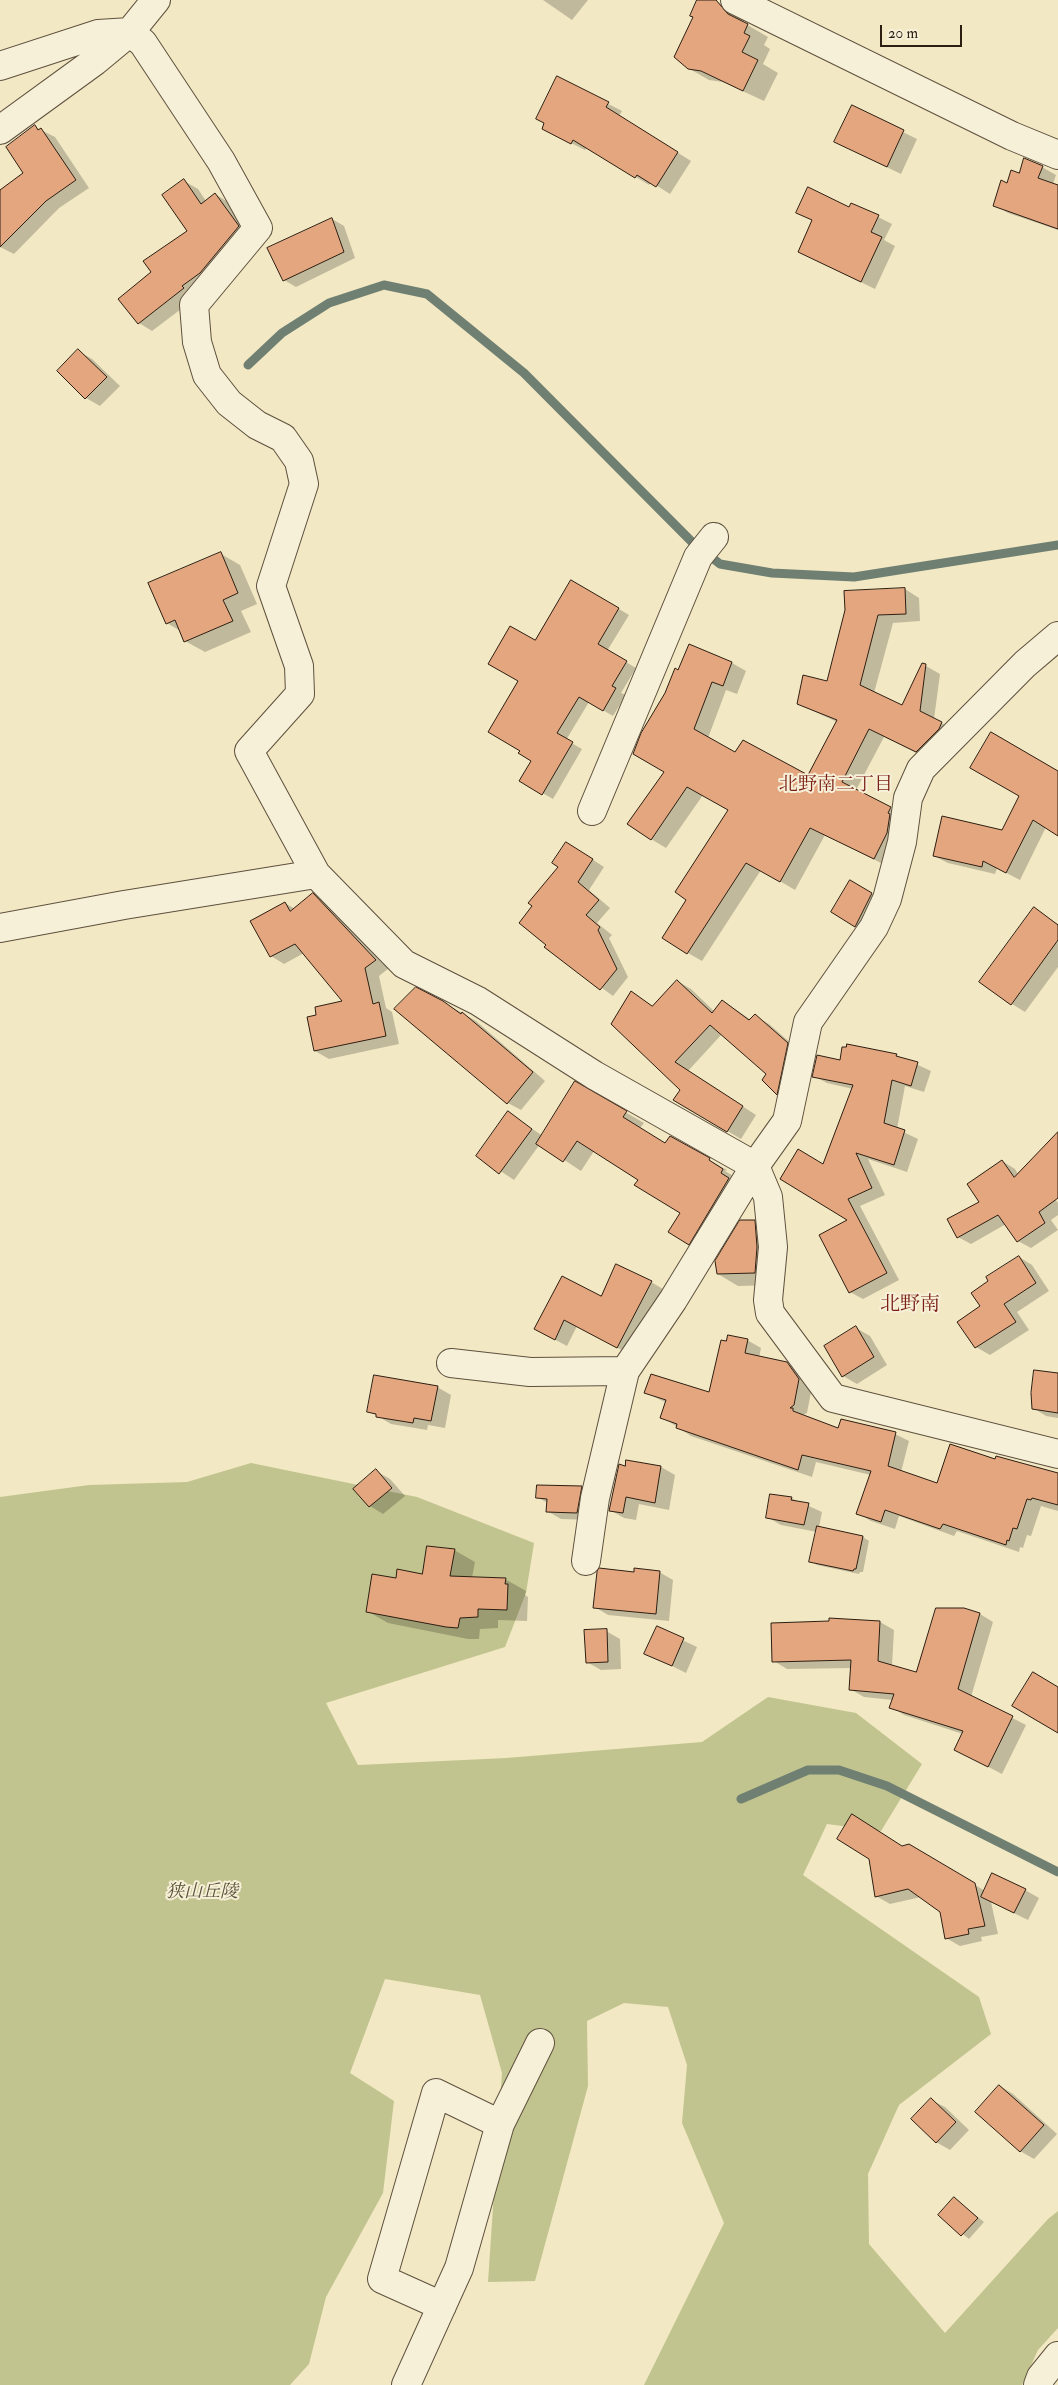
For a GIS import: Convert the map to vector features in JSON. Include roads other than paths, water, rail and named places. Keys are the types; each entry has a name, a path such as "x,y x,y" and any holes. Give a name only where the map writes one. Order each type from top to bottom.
{"street":[{"path":"0,130 96,61 130,32 156,0"},
{"path":"735,0 1012,136 1058,155"},
{"path":"0,66 98,34 130,32 143,43 221,161 258,228 194,305 198,342 207,375 230,402 257,425 283,438 299,461 304,484 271,586 299,666 300,694 249,751 316,874 404,964 478,1001 594,1075 755,1166 768,1197 769,1205 773,1247 768,1300 770,1313 834,1398 1058,1454"},
{"path":"592,811 706,547"},
{"path":"586,1561 595,1498 625,1371 673,1300 755,1166 787,1120 808,1022 874,927 887,899 902,842 908,798 921,769 1025,664 1058,636"},
{"path":"0,928 124,905 316,874"},
{"path":"452,1363 530,1372 625,1371"},
{"path":"406,2385 459,2268 500,2124 540,2042"},
{"path":"442,2306 382,2279 436,2093 500,2124"},
{"path":"1038,2385 1040,2377 1058,2356"}],"waterway":[{"path":"248,365 282,333 329,303 384,285 427,294 524,373 692,542 720,564 772,573 854,577 1058,545"},
{"path":"741,1799 808,1770 839,1770 887,1786 1058,1872"}],"district":[{"name":"北野南二丁目","path":"836,786"},
{"name":"北野南","path":"910,1306"}],"park label":[{"name":"狭山丘陵","path":"202,1893"}]}
